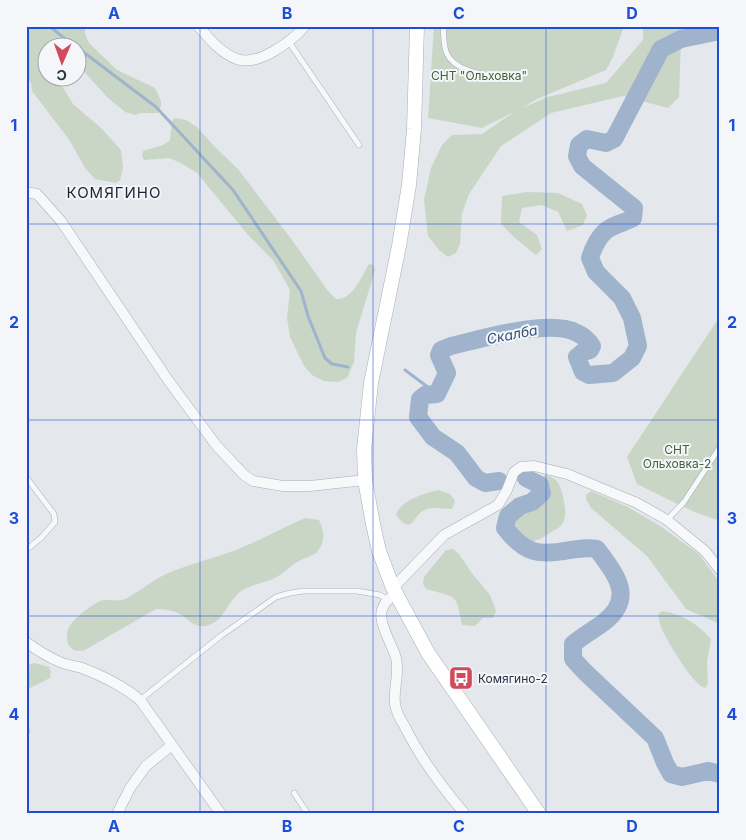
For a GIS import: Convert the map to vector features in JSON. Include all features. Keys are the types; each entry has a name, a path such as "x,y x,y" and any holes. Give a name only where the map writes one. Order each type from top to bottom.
{"street":[{"path":"198,26 217,47 239,60 257,59 289,42 305,26"},
{"path":"417,26 414,129 409,185 399,246 371,383 364,449 366,480 377,542 392,594 428,652 539,814"},
{"path":"27,190 37,194 61,221 168,380 216,445 244,475 253,481 283,486 366,480"},
{"path":"465,814 439,784 423,761 412,743 395,706 398,668 396,656 382,622 381,614 392,594 444,535 498,504 507,490 514,472 521,467 534,466 567,474 637,503 667,520 705,551 720,570"},
{"path":"26,642 40,652 61,662 107,678 128,690 140,700 221,814"},
{"path":"117,814 130,788 146,766 172,745"}],"lane":[{"path":"443,26 447,54 452,61 462,68 507,79"},
{"path":"289,42 359,146"},
{"path":"667,520 684,502 720,447"},
{"path":"26,477 54,514 55,522 41,538 26,550"},
{"path":"140,700 222,635 276,597 290,592 304,591 357,591 380,595 392,594"},
{"path":"294,793 308,814"}],"green space":[{"path":"26,26 85,26 87,38 38,38 38,88 63,88 73,104 102,129 121,150 123,168 120,180 116,183 95,179 85,168 70,141 32,91 31,83 26,74"},
{"name":"СНТ \"Ольховка\"","path":"434,26 624,26 613,57 606,70 537,99 522,108 548,97 606,83 643,40 643,26 720,26 720,31 681,39 679,97 668,108 623,96 551,113 501,146 469,194 462,214 460,244 456,253 448,257 439,250 428,236 424,200 431,168 442,145 452,135 482,134 514,112 482,128 428,118"},
{"path":"88,41 117,70 155,88 161,101 161,106 158,113 135,115 125,112 107,97 88,76"},
{"path":"175,118 186,120 197,127 238,169 328,291 336,299 347,296 352,292 369,264 373,265 375,269 356,333 354,362 347,378 338,382 324,381 312,375 304,366 290,337 287,318 290,290 273,260 248,235 197,173 169,158 144,160 142,156 143,151 163,145 170,140 172,121"},
{"path":"527,192 558,193 582,204 587,215 583,225 567,231 558,212 542,205 522,208 519,222 537,235 542,249 536,255 501,224 502,196"},
{"name":"СНТ Ольховка-2","path":"720,316 720,521 692,511 637,484 627,457"},
{"path":"545,475 554,479 560,486 565,517 557,529 538,540 528,542 519,537 515,523 524,510 542,501 547,494 547,489 542,480"},
{"path":"439,490 450,494 455,501 452,509 427,509 422,511 410,524 402,522 396,515 402,505 408,501"},
{"path":"591,491 626,506 660,526 699,554 720,583 720,624 686,609 647,556 591,508 586,495"},
{"path":"305,518 319,520 321,524 323,540 317,552 297,562 281,575 243,590 233,599 222,616 212,624 197,626 178,613 156,609 85,650 77,651 69,646 67,634 71,624 79,615 98,602 123,600 168,573 236,550"},
{"path":"453,549 459,554 490,595 496,611 493,618 483,618 475,626 462,625 454,598 426,589 423,584 424,577 446,550"},
{"path":"662,611 670,612 689,620 711,639 707,662 708,684 705,688 694,679 665,636 658,614"},
{"path":"34,663 49,667 51,672 50,678 26,690 26,666"}],"waterway":[{"path":"49,26 64,38"},
{"name":"Скалба","path":"499,481 485,483 476,478 457,453 433,437 418,417 420,399 425,395 437,394 447,373 439,355 441,350 515,331 550,328 565,329 577,333 589,342 592,346 590,350 583,352 577,357 583,372 589,375 613,373 632,358 638,346 632,318 622,298 596,272 590,258 595,245 603,233 633,218 634,208 582,166 577,156 579,145 587,139 606,143 614,139 661,49 681,39 720,31"},
{"path":"88,56 156,107 233,190 301,291 308,316 325,358 332,364 348,367"},
{"path":"405,370 437,394"},
{"name":"Скалба","path":"526,478 540,485 542,493 532,502 520,506 508,516 505,528 512,537 526,548 541,553 584,548 597,549 611,568 620,586 619,605 603,623 573,644 573,659 655,738 671,774 682,777 708,771 720,774"}],"place":[{"name":"Комягино-2","path":"461,678"}],"district":[{"name":"КОМЯГИНО","path":"114,192"}]}
